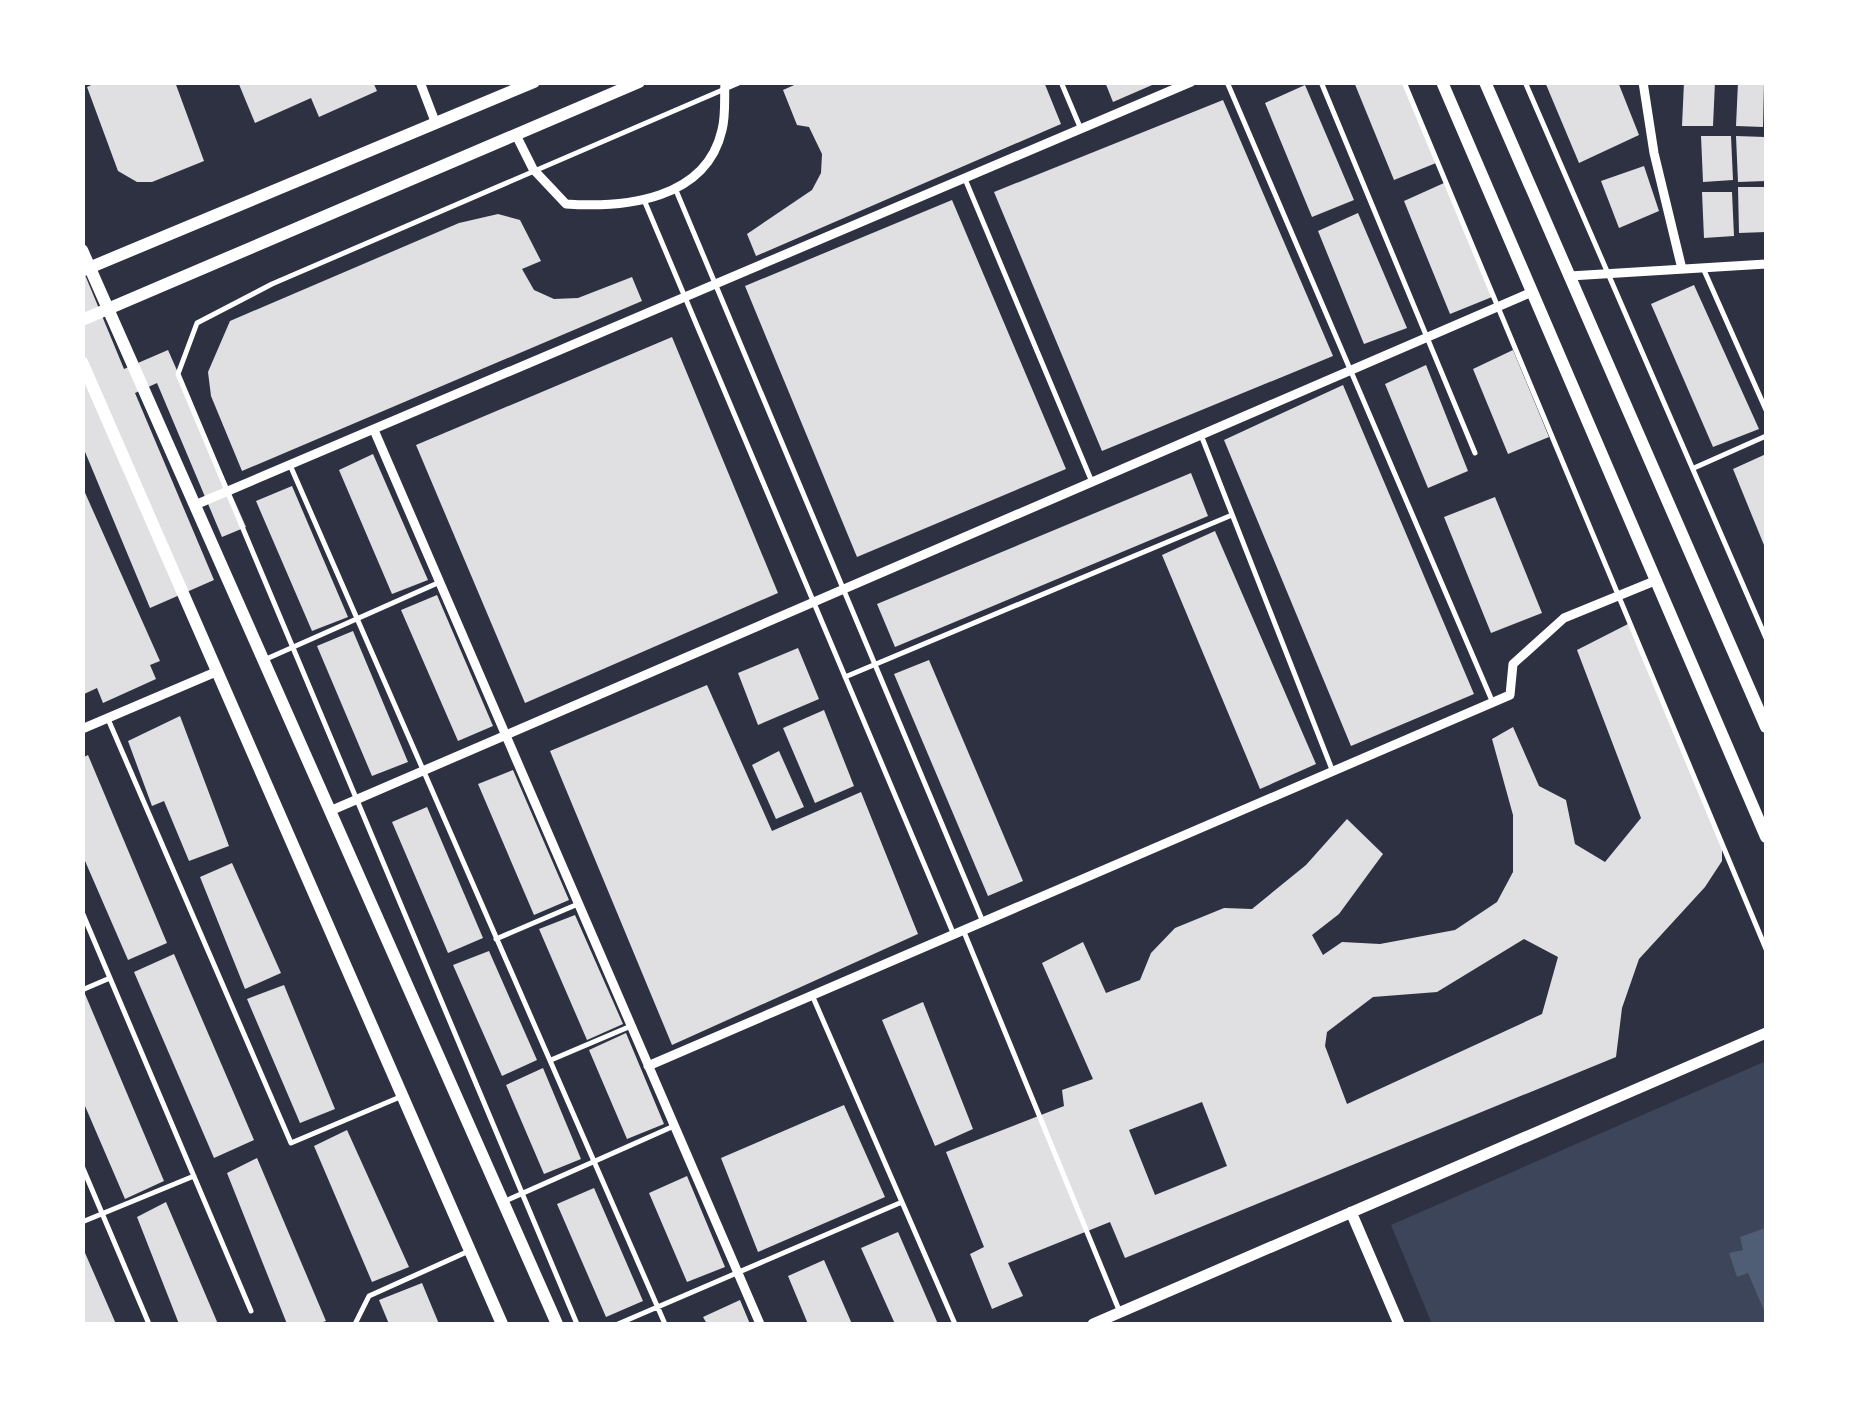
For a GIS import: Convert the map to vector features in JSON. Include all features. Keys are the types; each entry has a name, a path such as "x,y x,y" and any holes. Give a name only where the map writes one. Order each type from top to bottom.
{"main road":[{"path":"86,269 534,82"},
{"path":"82,320 638,82"},
{"path":"1442,82 1766,838"},
{"path":"1486,82 1766,726"},
{"path":"82,250 86,269 108,308 558,1324"},
{"path":"82,362 502,1324"}],"street":[{"path":"420,82 436,124"},
{"path":"195,505 1191,82"},
{"path":"1643,82 1654,152 1682,269"},
{"path":"516,134 533,169 566,204 614,207 675,188 705,166 722,131 725,86"},
{"path":"1570,276 1766,264"},
{"path":"330,812 1532,292"},
{"path":"374,430 760,1324"},
{"path":"648,1066 1494,703 1510,695 1513,664 1564,618 1657,580"},
{"path":"82,729 218,672"},
{"path":"1093,1324 1766,1033"},
{"path":"1352,1212 1399,1324"}],"lane":[{"path":"577,1324 178,374 197,323 272,284 741,82"},
{"path":"1061,82 1081,130"},
{"path":"1228,82 1494,703"},
{"path":"1321,82 1475,453"},
{"path":"1404,82 1766,949"},
{"path":"1524,82 1766,638"},
{"path":"965,179 1092,482"},
{"path":"675,188 983,922"},
{"path":"644,200 1120,1313"},
{"path":"1703,268 1766,410"},
{"path":"1201,434 1332,772"},
{"path":"1694,468 1766,436"},
{"path":"290,465 664,1324"},
{"path":"845,676 1232,515"},
{"path":"264,661 440,582"},
{"path":"108,718 291,1143 402,1096"},
{"path":"496,938 578,904"},
{"path":"82,912 250,1310"},
{"path":"82,990 110,978"},
{"path":"812,995 954,1324"},
{"path":"550,1061 631,1026"},
{"path":"503,1202 674,1126"},
{"path":"82,1166 149,1324"},
{"path":"82,1222 194,1176"},
{"path":"618,1324 902,1202"},
{"path":"355,1324 369,1296 470,1251"}],"shaded area":[{"path":"1766,1061 1766,1324 1432,1324 1391,1225"},
{"path":"1765,1228 1766,1315 1748,1273 1737,1277 1729,1253 1743,1250 1740,1237"}],"building":[{"path":"98,82 175,82 204,161 152,182 137,182 118,171 87,87"},
{"path":"238,82 373,82 377,91 319,117 311,98 255,123"},
{"path":"801,82 1044,82 1061,124 756,256 747,234 812,190 821,173 822,154 809,127 797,125 783,90"},
{"path":"1105,82 1159,82 1113,102"},
{"path":"1354,82 1402,82 1436,163 1394,180"},
{"path":"1545,82 1618,82 1639,135 1579,163"},
{"path":"1684,82 1715,82 1713,126 1682,126"},
{"path":"1738,82 1764,82 1763,127 1736,126"},
{"path":"1305,85 1354,200 1312,217 1265,103"},
{"path":"1223,100 1333,356 1102,451 994,192"},
{"path":"1701,136 1731,136 1733,180 1703,182"},
{"path":"1736,136 1765,137 1766,181 1738,182"},
{"path":"1644,166 1659,211 1619,228 1601,181"},
{"path":"1444,183 1492,297 1450,314 1404,201"},
{"path":"1738,187 1766,187 1766,232 1739,233"},
{"path":"1702,192 1732,192 1734,236 1704,238"},
{"path":"952,200 1066,469 857,557 745,286"},
{"path":"1358,213 1407,328 1364,344 1318,231"},
{"path":"498,214 520,220 541,261 522,269 534,290 554,299 578,298 632,277 642,301 242,471 211,396 208,372 230,321 459,223"},
{"path":"83,270 124,369 168,350 246,527 222,537 157,383 135,393 214,580 150,608 83,447"},
{"path":"1694,285 1759,429 1713,447 1651,304"},
{"path":"672,337 778,593 525,703 416,445"},
{"path":"1513,350 1549,437 1508,454 1473,369"},
{"path":"1426,365 1468,471 1428,488 1385,384"},
{"path":"1343,385 1474,694 1351,746 1224,440"},
{"path":"373,454 428,580 392,594 339,470"},
{"path":"1766,454 1766,550 1733,469"},
{"path":"1191,473 1208,516 895,647 877,604"},
{"path":"82,486 160,661 150,665 156,679 103,703 97,688 82,695"},
{"path":"292,486 348,617 312,631 256,501"},
{"path":"1495,497 1542,613 1491,633 1444,517"},
{"path":"1215,531 1316,764 1260,789 1162,555"},
{"path":"437,595 493,726 458,741 401,610"},
{"path":"1628,624 1722,841 1722,861 1705,887 1639,959 1622,1008 1616,1057 1125,1258 1110,1222 1008,1263 1023,1296 992,1309 970,1254 984,1247 946,1152 1064,1106 1062,1090 1093,1079 1042,963 1083,942 1106,993 1140,980 1151,953 1175,928 1224,908 1252,909 1306,865 1347,819 1383,854 1339,914 1312,935 1323,955 1342,942 1380,944 1455,930 1497,902 1513,872 1513,815 1492,739 1513,727 1539,786 1566,800 1575,844 1605,862 1641,818 1577,650","holes":["1524,939 1558,957 1542,1014 1347,1104 1325,1046 1327,1032 1373,997 1437,992","1202,1102 1227,1166 1155,1195 1129,1130"]},
{"path":"353,631 408,762 372,776 317,646"},
{"path":"798,648 819,699 758,725 738,673"},
{"path":"929,660 1023,881 988,896 894,674"},
{"path":"707,685 772,831 861,792 918,934 672,1045 550,751"},
{"path":"824,710 854,786 815,803 783,728"},
{"path":"180,716 229,846 189,861 164,801 152,806 128,741"},
{"path":"779,751 804,807 776,819 752,765"},
{"path":"88,755 167,943 128,960 82,854 82,758"},
{"path":"513,770 569,900 534,915 478,784"},
{"path":"427,807 483,938 448,953 392,822"},
{"path":"232,863 281,973 245,989 200,877"},
{"path":"575,915 623,1024 587,1040 539,929"},
{"path":"489,951 537,1060 502,1076 453,965"},
{"path":"174,954 254,1140 214,1158 134,972"},
{"path":"284,985 335,1109 300,1123 247,999"},
{"path":"85,994 164,1181 125,1199 82,1099"},
{"path":"923,1002 973,1129 935,1146 882,1020"},
{"path":"626,1033 664,1124 627,1139 589,1050"},
{"path":"543,1068 581,1159 544,1174 506,1085"},
{"path":"844,1105 885,1197 758,1252 721,1158"},
{"path":"347,1130 409,1267 372,1282 314,1146"},
{"path":"257,1158 326,1321 287,1324 227,1173"},
{"path":"687,1176 725,1267 687,1282 649,1193"},
{"path":"594,1188 643,1301 606,1317 557,1204"},
{"path":"166,1202 218,1324 179,1324 137,1217"},
{"path":"898,1232 938,1324 895,1324 861,1248"},
{"path":"82,1246 116,1324 82,1324"},
{"path":"824,1260 852,1324 808,1324 788,1276"},
{"path":"422,1283 439,1324 389,1324 379,1300"},
{"path":"740,1300 750,1324 707,1324 703,1317"}]}
